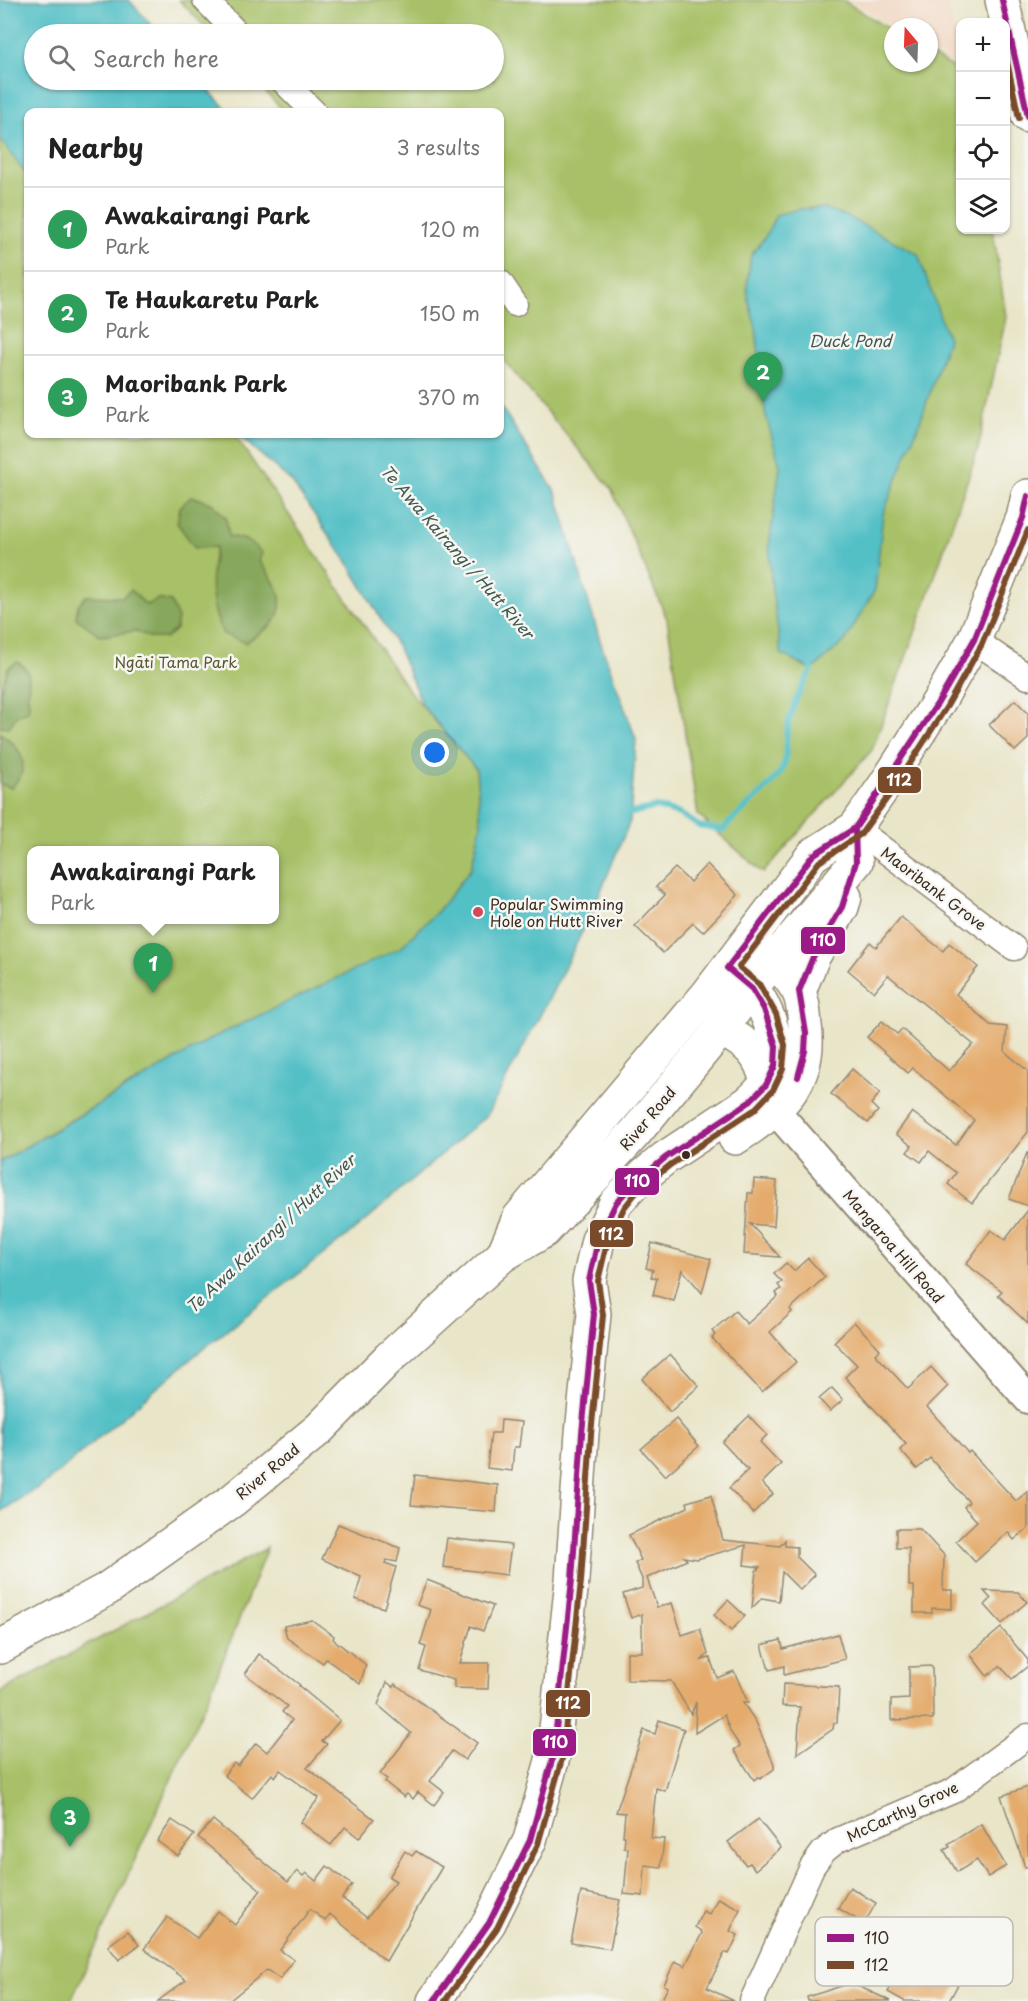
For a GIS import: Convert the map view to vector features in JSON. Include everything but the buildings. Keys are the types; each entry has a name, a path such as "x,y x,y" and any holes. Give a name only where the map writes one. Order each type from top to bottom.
{"main road":[{"path":"1002,0 1028,116"},
{"path":"767,1095 776,1065 777,1047 762,1004 739,978 749,939 813,855 855,828 939,701 974,640 1023,518 1028,496"},
{"path":"799,991 813,957 842,906 856,862 855,828"},
{"name":"River Road","path":"503,1255 519,1218 707,995 775,962 856,862"},
{"path":"434,2001 489,1923 530,1840 553,1757 572,1580 582,1433 594,1314 589,1281 598,1240 616,1203 629,1188 665,1158 748,1103 767,1095 786,1099 801,1070 806,1033 799,991 787,974 749,939"},
{"name":"River Road","path":"0,1647 107,1589 232,1500 318,1429 389,1358 503,1255 544,1231 636,1133 721,1029 739,978"},
{"path":"721,1029 756,1052 763,1066 767,1095"}],"street":[{"path":"205,0 228,24"},
{"path":"292,90 310,108"},
{"path":"504,288 515,304"},
{"path":"974,640 1028,677"},
{"name":"Maoribank Grove","path":"855,828 1014,948"},
{"name":"Mangaroa Hill Road","path":"767,1095 1028,1399"},
{"name":"McCarthy Grove","path":"752,2001 812,1867 823,1852 847,1836 953,1791 1028,1736"}],"shaded area":[{"path":"851,0 947,0 956,38 956,66 938,55 938,18 884,18 884,21"}],"green space":[{"path":"179,0 843,0 884,26 884,72 938,72 938,59 956,69 956,234 994,234 1006,317 978,449 925,605 872,750 763,873 698,815 667,619 611,488 504,361 504,108 281,108 264,90 504,90 504,24 202,24"},
{"name":"Ngāti Tama Park","path":"0,118 24,147 24,438 237,438 407,688 476,769 481,825 471,869 438,911 400,948 131,1085 0,1162"},
{"path":"192,496 213,504 226,518 229,537 247,541 262,553 259,561 271,576 279,592 280,609 276,617 270,626 246,643 223,634 218,623 211,581 216,547 195,548 177,523 180,507"},
{"path":"131,590 146,605 158,599 171,602 178,618 176,629 166,638 151,638 136,631 101,636 76,618 78,605 86,596 122,597"},
{"path":"17,662 26,669 29,677 28,711 18,714 9,727 0,726 0,692 8,668"},
{"path":"0,733 14,745 22,758 21,773 11,788 0,784"},
{"path":"267,1548 210,1693 71,2001 0,2001 0,1692"}],"water":[{"path":"0,0 129,0 150,24 24,24 24,90 208,90 225,108 24,108 24,172 0,139"},
{"name":"Duck Pond","path":"824,208 850,218 918,254 948,339 921,419 883,514 875,590 845,641 812,670 781,654 769,546 780,466 765,412 756,328 748,300 747,284 751,255 765,237 776,215 799,209"},
{"name":"Te Awa Kairangi / Hutt River","path":"504,411 556,493 601,644 636,739 630,821 592,912 487,1115 357,1228 193,1357 47,1482 0,1512 0,1162 212,1038 400,948 438,911 471,869 481,825 476,769 423,706 397,646 350,566 291,481 242,438 504,438"}],"waterway":[{"path":"624,815 656,807 680,814 699,826 723,830 768,787 781,771 785,762 787,730 791,714 812,670"}],"transit line":[{"name":"110","path":"1002,0 1028,116"},
{"name":"112","path":"1009,72 1019,118"},
{"name":"110","path":"434,2001 489,1923 530,1840 553,1757 572,1580 582,1433 594,1314 589,1281 598,1240 616,1203 629,1188 665,1158 748,1103 766,1085 775,1066 776,1046 764,1009 752,989 727,968 813,855 855,828 939,701 974,640 1023,518 1028,496"},
{"name":"112","path":"445,2001 497,1928 538,1844 562,1759 581,1581 591,1434 603,1315 598,1281 607,1243 624,1208 635,1194 670,1165 754,1110 773,1090 783,1069 785,1045 776,1014 759,984 739,967 819,862 861,834 893,790 947,706 982,644 1028,530"},
{"name":"110","path":"798,1077 805,1051 806,1033 799,991 813,957 842,907 856,862 855,828 869,808"}],"place":[{"name":"Te Haukaretu Park","path":"763,402"},
{"name":"Popular Swimming Hole on Hutt River","path":"478,912"},
{"name":"Awakairangi Park","path":"153,993"},
{"name":"Maoribank Park","path":"70,1847"}]}
